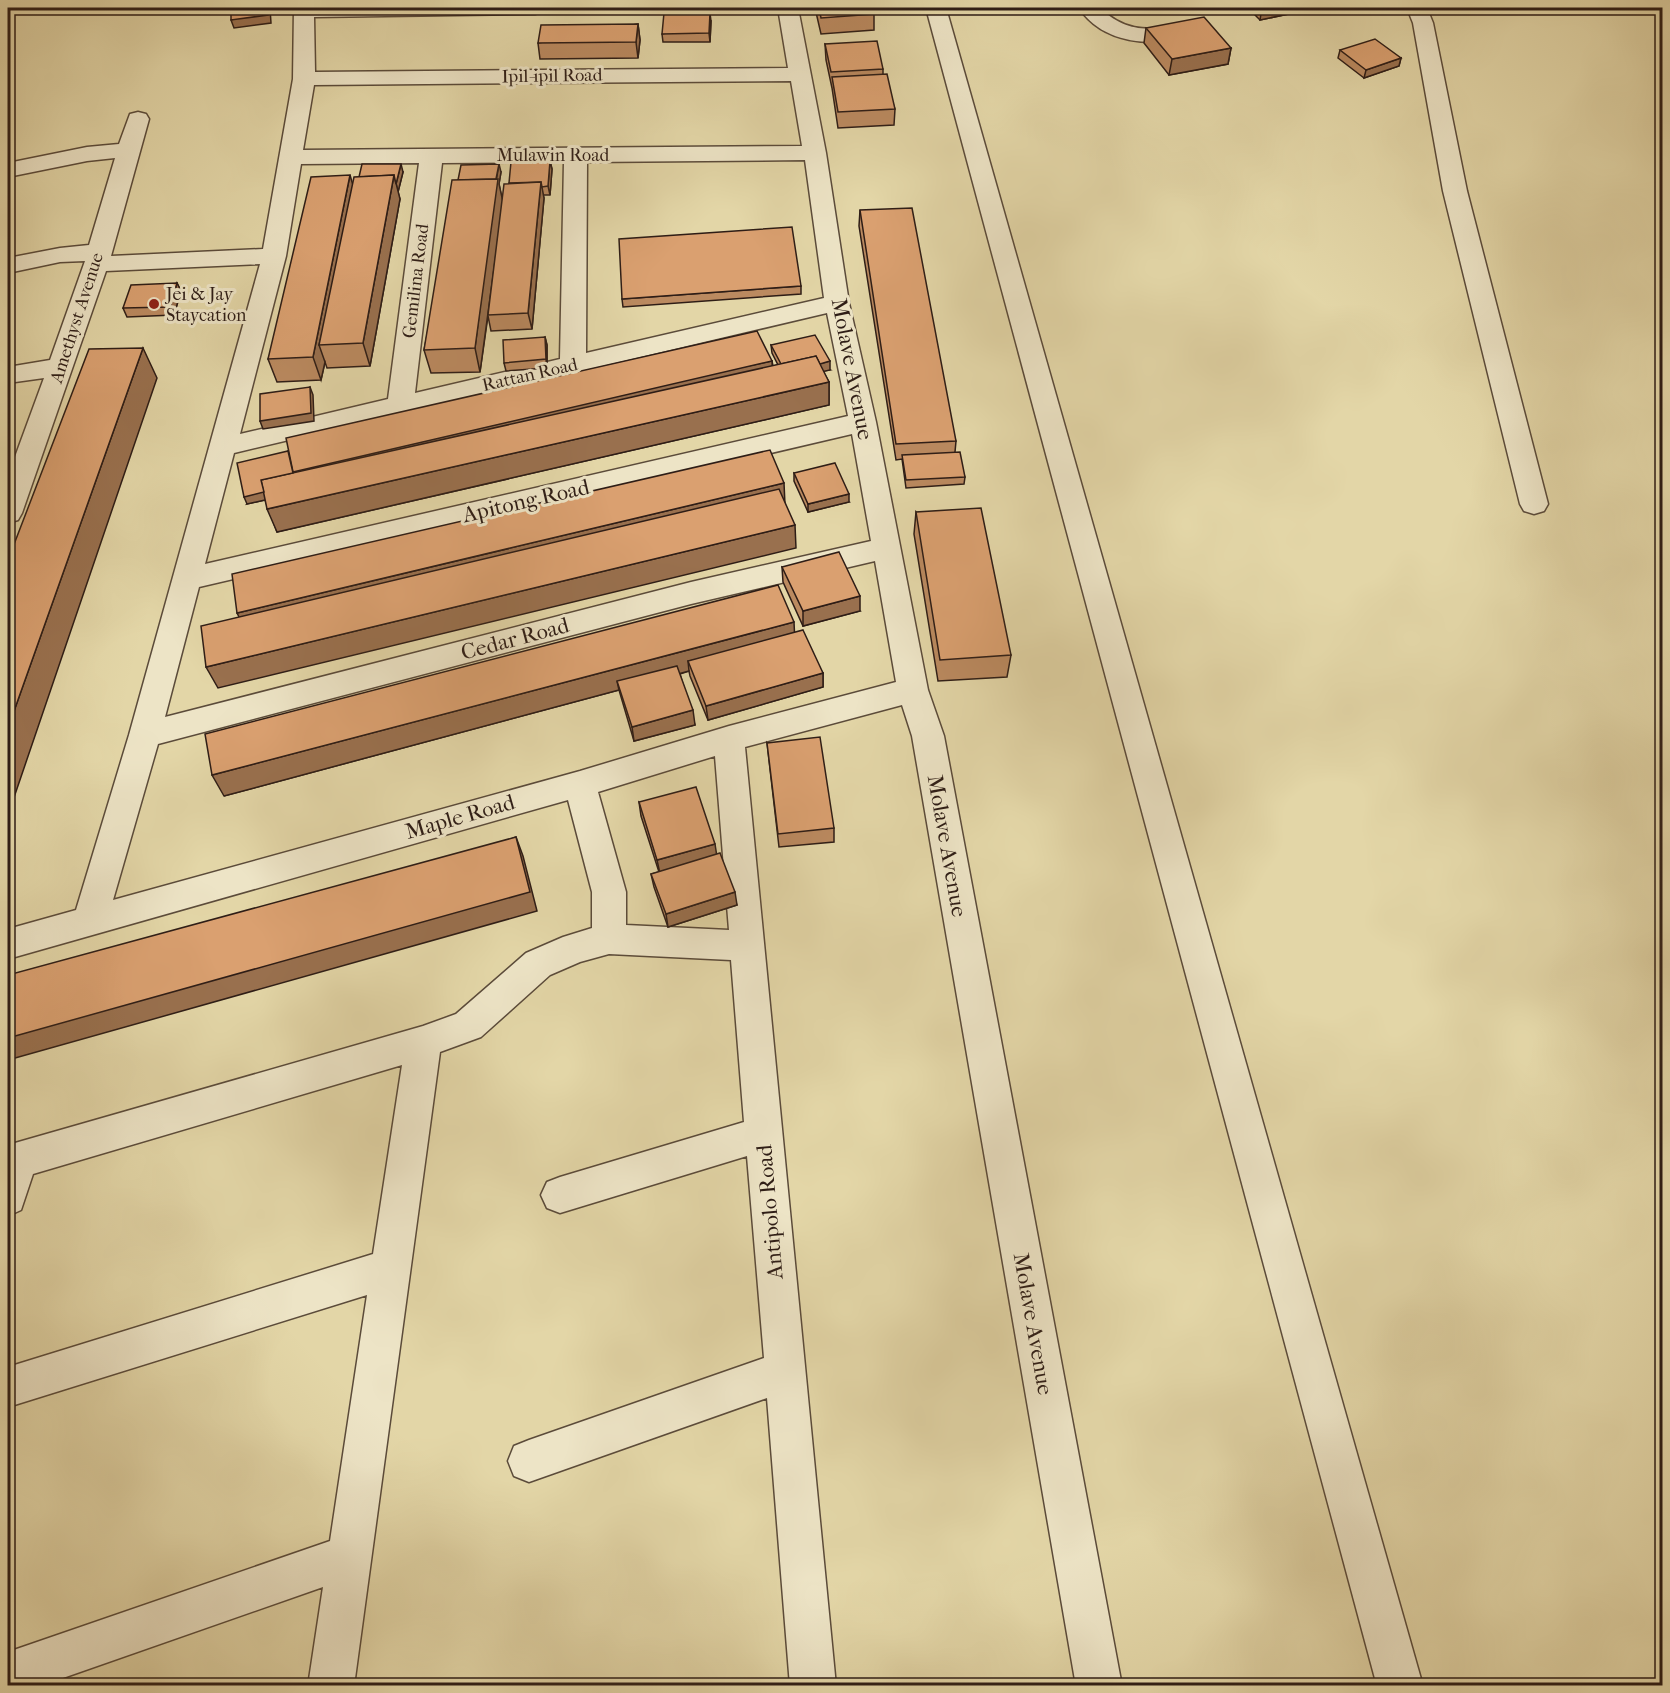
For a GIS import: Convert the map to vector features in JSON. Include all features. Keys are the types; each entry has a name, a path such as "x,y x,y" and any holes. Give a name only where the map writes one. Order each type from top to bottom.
{"street":[{"path":"90,921 188,579 273,256 304,79 304,9 534,8"},
{"name":"Molave Avenue","path":"788,8 815,153 837,303 863,422 913,690 928,736 1099,1686"},
{"path":"936,8 1400,1686"},
{"path":"1089,8 1110,27 1123,33 1140,35 1184,33"},
{"path":"1417,8 1423,23 1455,191 1534,504"},
{"name":"Ipil-ipil Road","path":"304,79 801,74"},
{"name":"Amethyst Avenue","path":"8,513 98,258 138,119"},
{"path":"8,170 87,154 129,150"},
{"name":"Mulawin Road","path":"292,157 815,153"},
{"path":"573,365 576,155"},
{"name":"Gemilina Road","path":"400,406 431,156"},
{"path":"8,265 60,255 98,258 273,256"},
{"name":"Rattan Road","path":"222,447 837,303"},
{"path":"8,375 61,367"},
{"name":"Apitong Road","path":"188,579 863,422"},
{"name":"Cedar Road","path":"145,735 691,593 886,548"},
{"name":"Maple Road","path":"8,945 580,784 729,739 913,690"},
{"name":"Antipolo Road","path":"729,739 813,1686"},
{"path":"580,784 609,892 609,939"},
{"path":"8,1197 13,1161 423,1042 468,1026 538,964 575,948 609,939 747,946"},
{"path":"331,1686 423,1042"},
{"path":"560,1195 763,1134"},
{"path":"8,1388 392,1268"},
{"path":"529,1461 785,1371"},
{"path":"8,1674 350,1556"}],"building":[{"path":"231,8 268,8 268,15 231,20"},
{"path":"819,8 872,8 874,14 821,18"},
{"path":"664,13 710,13 709,33 662,34"},
{"path":"1204,17 1231,48 1172,59 1146,28"},
{"path":"638,24 636,42 538,43 541,25"},
{"path":"1375,39 1401,58 1366,70 1340,50"},
{"path":"877,41 883,69 831,72 825,44"},
{"path":"887,74 895,109 838,112 832,77"},
{"path":"550,161 548,186 542,187 541,182 509,183 511,162"},
{"path":"362,164 401,164 396,184 394,175 359,177"},
{"path":"499,164 496,179 458,180 461,165"},
{"path":"350,175 313,357 268,359 311,177"},
{"path":"394,175 363,343 319,345 354,177"},
{"path":"498,179 475,348 424,350 452,180"},
{"path":"541,182 528,313 488,315 504,184"},
{"path":"912,208 956,441 896,444 860,210"},
{"path":"792,227 801,286 622,299 619,239"},
{"path":"177,283 170,307 123,308 131,285"},
{"path":"757,331 772,361 293,472 286,438"},
{"path":"815,335 830,361 820,364 816,356 781,364 771,345"},
{"path":"545,337 546,359 504,363 503,340"},
{"path":"143,348 8,728 8,560 89,349"},
{"path":"816,356 829,382 267,509 261,480"},
{"path":"310,387 311,413 260,421 260,394"},
{"path":"770,450 784,483 237,613 232,574"},
{"path":"288,451 293,473 261,480 264,492 244,497 237,463"},
{"path":"960,452 965,477 906,480 902,455"},
{"path":"835,463 849,494 808,504 794,473"},
{"path":"779,489 795,525 206,667 201,626"},
{"path":"981,508 1011,655 940,660 916,512"},
{"path":"839,552 860,596 803,611 782,567"},
{"path":"778,585 794,622 212,775 205,734"},
{"path":"803,630 823,673 706,706 688,661"},
{"path":"677,666 693,710 632,727 617,681"},
{"path":"820,737 834,828 778,834 767,743"},
{"path":"696,787 715,844 657,860 639,802"},
{"path":"516,837 530,892 8,1038 8,975"},
{"path":"720,853 735,892 666,914 651,874"}],"place":[{"name":"Jei & Jay Staycation","path":"154,304"}]}
